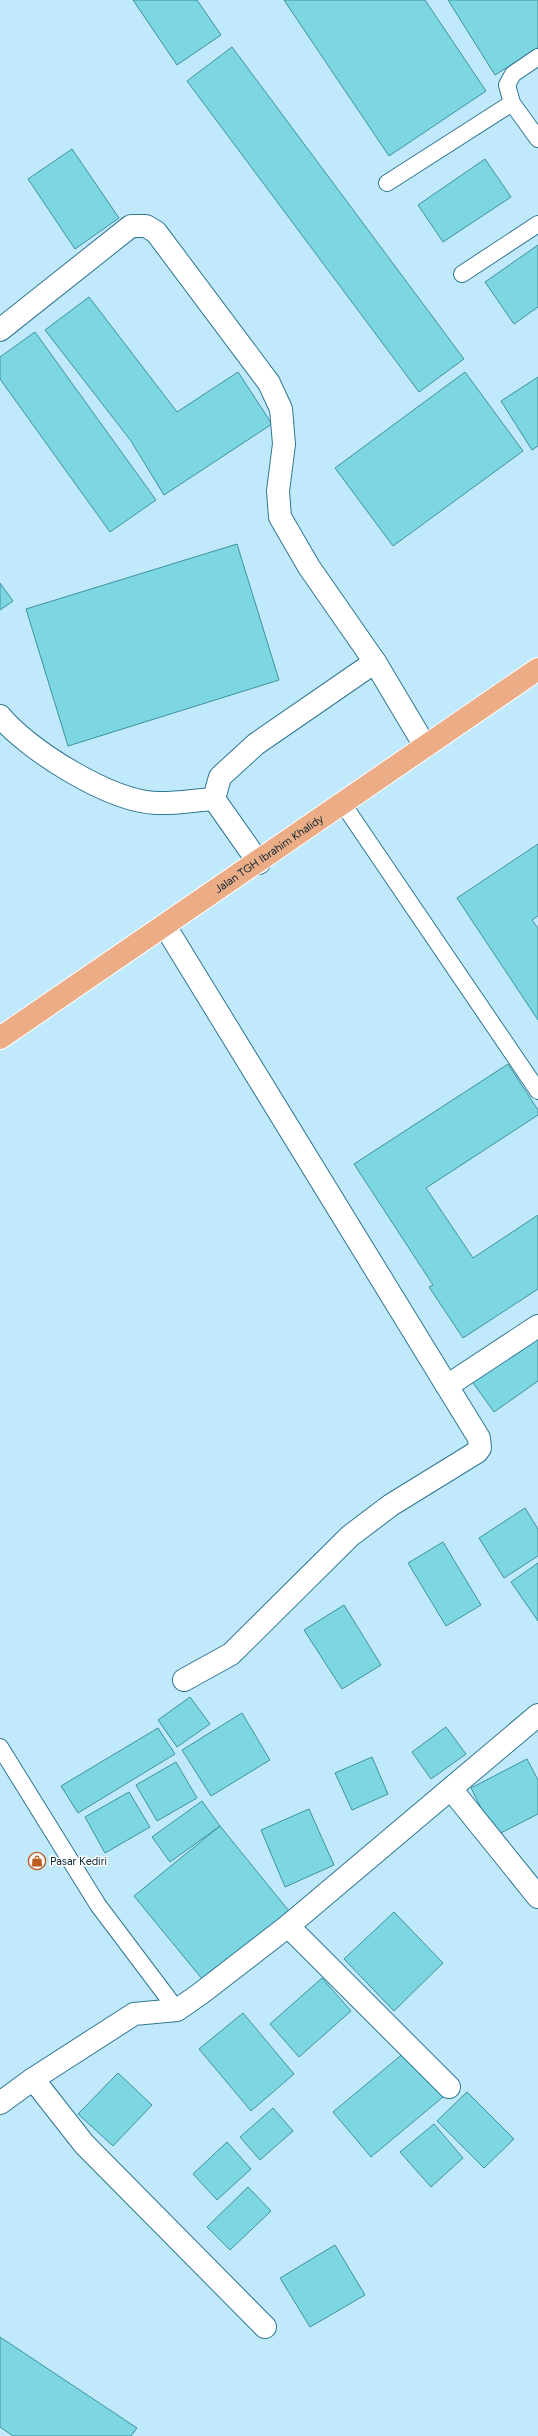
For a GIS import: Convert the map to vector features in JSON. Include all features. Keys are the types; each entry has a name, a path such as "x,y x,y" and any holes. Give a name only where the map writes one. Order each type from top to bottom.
{"main road":[{"name":"Jalan TGH Ibrahim Khalidy","path":"0,1038 259,862 538,669"}],"street":[{"path":"0,330 131,226 146,226 156,232 269,383 282,409 284,444 278,491 280,517 309,568 375,662 425,746"},
{"path":"214,799 220,777 256,744 375,662"},
{"path":"0,716 25,740 79,777 124,797 156,803 214,799"},
{"path":"214,799 259,862"},
{"path":"165,926 479,1438 480,1448 476,1452 391,1505 350,1536 231,1654 184,1680"},
{"path":"447,1386 538,1326"},
{"path":"0,2103 33,2079 134,2014 177,2010 288,1926 536,1720"},
{"path":"452,1789 538,1897"},
{"path":"288,1926 449,2087"},
{"path":"33,2079 84,2144 265,2328"}],"lane":[{"path":"538,57 513,74 507,85 512,102 538,139"},
{"path":"387,183 512,102"},
{"path":"462,274 538,224"},
{"path":"343,804 538,1091"},
{"path":"0,1747 98,1905 177,2010"}],"building":[{"path":"133,0 197,0 221,35 177,65"},
{"path":"284,0 425,0 486,91 389,156"},
{"path":"448,0 538,0 538,48 495,75"},
{"path":"232,47 464,359 419,392 187,81"},
{"path":"72,149 119,218 75,249 28,179"},
{"path":"485,159 511,197 443,242 418,205"},
{"path":"538,245 538,307 514,324 485,282"},
{"path":"89,297 177,412 238,372 272,424 164,495 131,441 45,330"},
{"path":"35,332 156,500 110,532 0,379 0,357"},
{"path":"465,372 523,451 393,546 335,468"},
{"path":"538,377 538,446 532,450 501,401"},
{"path":"237,544 279,680 68,746 26,609"},
{"path":"0,583 13,601 0,610"},
{"path":"538,844 538,916 532,920 538,928 538,1020 457,898"},
{"path":"508,1064 538,1110 538,1115 426,1188 473,1258 538,1215 538,1289 463,1338 429,1287 433,1285 354,1164"},
{"path":"538,1332 538,1381 494,1412 471,1380"},
{"path":"525,1508 538,1529 538,1556 504,1578 479,1538"},
{"path":"443,1542 481,1605 446,1626 408,1563"},
{"path":"538,1563 538,1621 511,1582"},
{"path":"344,1605 381,1665 342,1689 304,1630"},
{"path":"190,1697 210,1724 177,1747 158,1720"},
{"path":"242,1713 270,1760 211,1796 182,1750"},
{"path":"446,1727 466,1754 431,1779 412,1752"},
{"path":"158,1728 175,1754 78,1813 61,1786"},
{"path":"372,1757 388,1794 352,1810 335,1773"},
{"path":"527,1759 538,1780 538,1814 495,1836 471,1788"},
{"path":"176,1762 197,1798 157,1821 136,1785"},
{"path":"129,1792 150,1827 105,1853 85,1817"},
{"path":"202,1801 220,1826 170,1862 152,1837"},
{"path":"309,1809 334,1865 285,1887 261,1830"},
{"path":"220,1826 293,1916 207,1985 134,1896"},
{"path":"394,1912 443,1963 394,2011 344,1959"},
{"path":"322,1978 351,2011 299,2057 270,2024"},
{"path":"243,2013 294,2074 251,2111 199,2049"},
{"path":"405,2052 443,2097 371,2157 333,2112"},
{"path":"118,2073 152,2105 113,2146 78,2114"},
{"path":"467,2092 514,2139 484,2168 437,2121"},
{"path":"273,2108 293,2131 260,2160 240,2137"},
{"path":"434,2124 463,2158 431,2187 400,2152"},
{"path":"227,2142 251,2169 217,2200 193,2174"},
{"path":"248,2187 271,2211 230,2250 207,2227"},
{"path":"335,2245 365,2295 310,2327 280,2278"},
{"path":"0,2337 137,2428 131,2436 13,2436 0,2427"}],"place":[{"name":"Pasar Kediri","path":"37,1861"}]}
